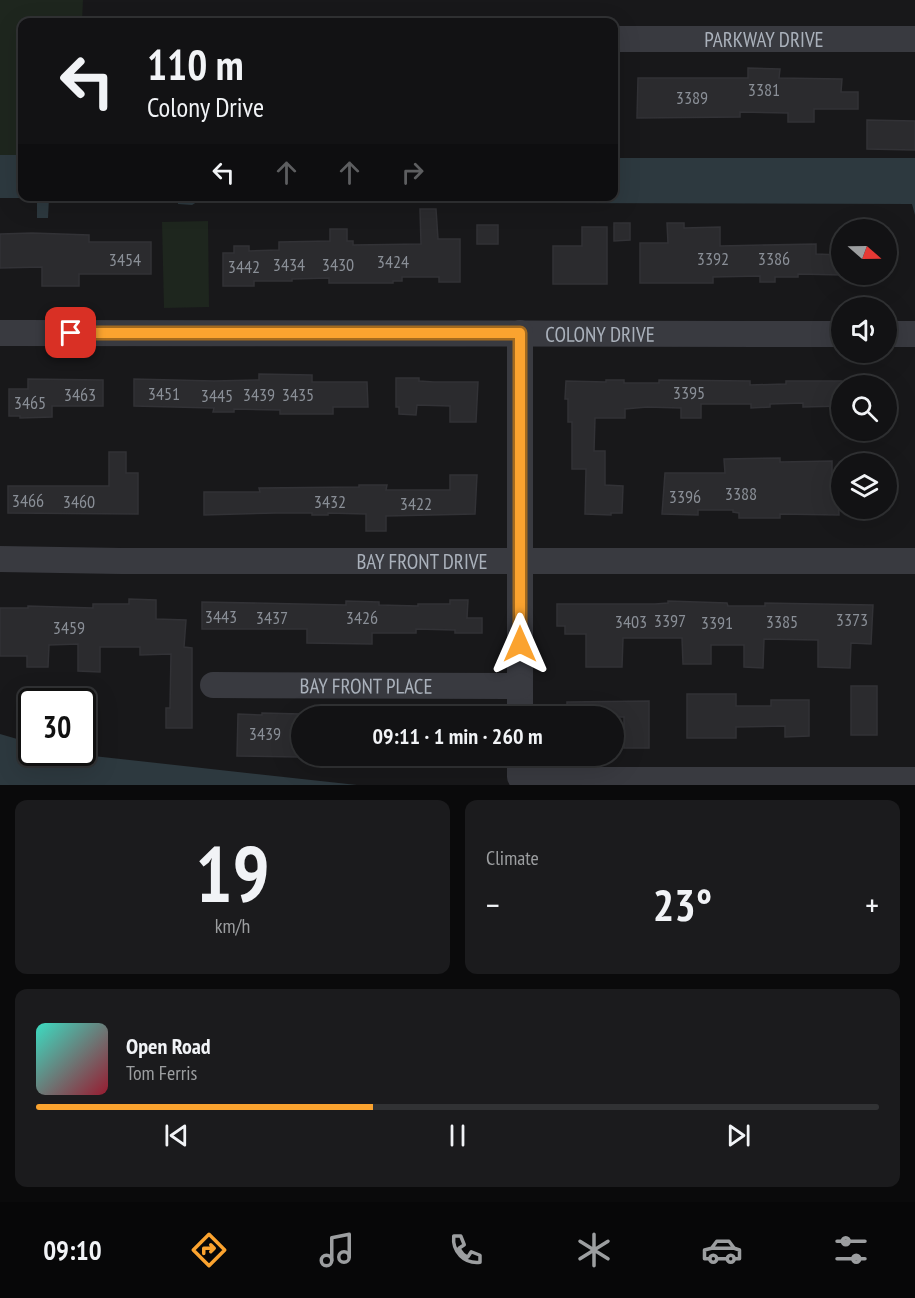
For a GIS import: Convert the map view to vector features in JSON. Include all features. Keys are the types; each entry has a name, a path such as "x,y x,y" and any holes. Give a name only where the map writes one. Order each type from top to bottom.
{"street":[{"name":"PARKWAY DRIVE","path":"618,39 915,39"},
{"name":"COLONY DRIVE","path":"0,333 831,334"},
{"path":"520,333 520,706"},
{"path":"897,334 915,334"},
{"name":"BAY FRONT DRIVE","path":"0,559 915,561"},
{"name":"BAY FRONT PLACE","path":"213,685 520,686"},
{"path":"520,766 568,780 915,780"}],"shaded area":[{"path":"0,0 83,0 82,18 18,18 18,155 0,155"},
{"path":"0,155 18,155 18,198 0,198"},
{"path":"618,158 915,158 915,215 912,204 315,201 618,201"},
{"path":"37,201 49,201 48,218 37,218"},
{"path":"178,201 198,201 192,205 178,204"},
{"path":"208,221 209,307 164,308 162,222"},
{"path":"0,734 18,739 18,766 96,766 96,756 357,785 0,785"}],"building":[{"path":"748,68 780,69 779,78 842,79 841,92 858,92 858,109 814,109 814,122 788,122 788,113 740,112 740,117 637,118 638,78 748,78"},
{"path":"867,120 915,121 915,150 867,149"},
{"path":"420,209 436,209 438,239 460,239 460,282 439,282 439,277 402,277 402,281 393,281 393,283 329,283 329,278 254,281 254,286 223,286 223,253 234,253 234,246 249,246 249,251 279,250 279,242 330,241 330,229 347,229 347,241 353,241 353,245 421,244"},
{"path":"614,223 630,223 630,240 614,241"},
{"path":"667,223 684,223 684,228 720,227 720,246 816,244 816,254 831,255 831,275 798,274 798,277 775,277 775,282 760,282 760,276 713,277 713,283 640,283 640,243 668,243"},
{"path":"477,225 498,225 498,244 477,244"},
{"path":"582,227 607,227 607,284 553,284 553,246 582,246"},
{"path":"0,234 89,235 89,242 151,242 151,274 79,274 79,286 42,286 42,267 0,268"},
{"path":"259,374 312,375 312,382 367,382 368,407 333,407 333,414 280,414 280,410 234,409 234,412 213,412 214,408 134,406 134,379 259,380"},
{"path":"396,378 419,378 419,381 434,382 478,382 476,422 450,422 450,406 417,405 416,415 399,414 399,407 396,407"},
{"path":"28,379 103,380 103,406 52,406 52,417 9,416 9,389 28,389"},
{"path":"606,380 624,380 624,383 659,383 659,380 750,381 750,385 786,384 786,381 831,381 831,406 803,407 803,403 770,404 770,407 751,408 751,404 701,404 701,418 681,418 681,408 647,407 625,409 625,418 595,418 594,451 605,451 605,485 623,486 622,513 585,514 586,469 572,469 572,422 568,422 568,399 565,399 566,381 606,382"},
{"path":"109,452 126,452 126,473 138,473 138,514 8,513 8,486 109,486"},
{"path":"780,458 780,462 831,461 831,515 780,514 780,518 739,518 739,513 733,510 698,510 698,515 662,514 665,473 725,473 724,459"},
{"path":"450,475 477,475 475,514 386,516 386,531 366,531 366,514 204,515 204,492 260,492 259,488 359,487 359,485 387,485 386,490 450,490"},
{"path":"129,599 156,600 156,619 186,620 184,647 192,648 192,728 166,728 166,708 170,708 171,654 140,655 140,647 100,647 100,672 78,671 78,644 49,645 48,667 27,667 27,656 0,656 0,608 28,608 28,606 93,608 93,604 129,604"},
{"path":"450,600 468,600 467,618 482,618 482,633 416,629 416,633 372,633 372,644 307,643 307,629 202,629 202,602 346,605 346,601 418,606 418,604 450,604"},
{"path":"668,601 727,603 728,606 765,606 765,603 873,605 871,644 851,643 850,668 818,667 818,640 764,639 763,668 744,667 744,645 711,645 711,664 683,664 682,638 623,638 622,667 586,667 586,634 565,634 565,626 557,626 557,604 655,604 668,603"},
{"path":"851,686 877,686 877,735 851,735"},
{"path":"687,694 736,694 736,706 771,706 771,700 809,700 809,736 785,737 785,726 736,727 736,738 687,738"},
{"path":"649,701 649,748 624,748 624,706 567,706 567,702"},
{"path":"262,713 291,714 291,757 237,756 238,714 262,715"}],"route":[{"path":"71,333 520,333 520,644"}]}
